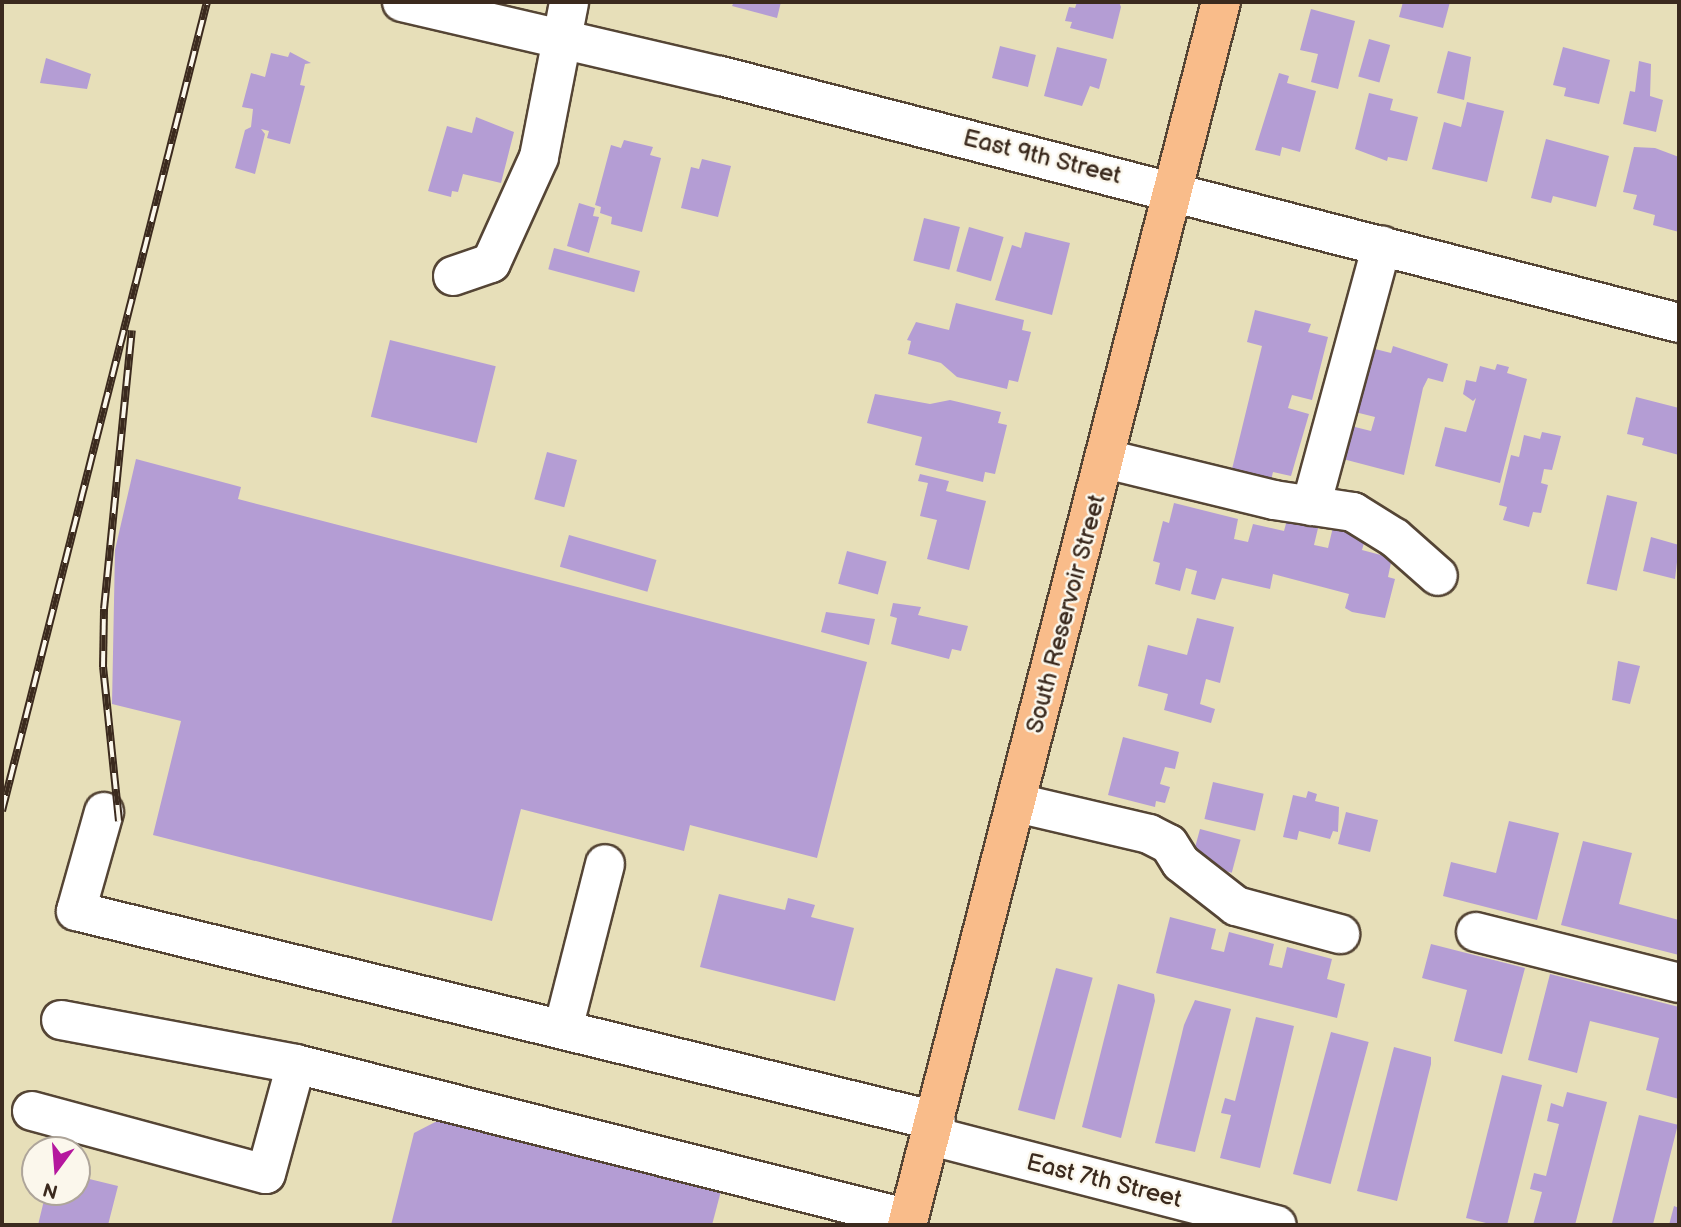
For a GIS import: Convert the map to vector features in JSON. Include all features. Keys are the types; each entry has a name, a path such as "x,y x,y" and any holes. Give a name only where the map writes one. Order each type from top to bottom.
{"main road":[{"name":"South Reservoir Street","path":"908,1222 1175,191 1221,2"}],"street":[{"name":"East 9th Street","path":"402,2 1175,191 1679,323"},
{"path":"453,276 491,263 539,157 565,40 569,2"},
{"path":"1311,506 1382,245"},
{"path":"1106,458 1311,506 1353,512 1395,538 1438,576"},
{"path":"1017,803 1149,834 1169,844 1181,863 1236,906 1340,934"},
{"name":"East 7th Street","path":"104,812 76,911 564,1029 1277,1225"},
{"path":"564,1029 605,864"},
{"path":"1476,932 1679,983"},
{"path":"61,1020 296,1064 908,1222"},
{"path":"32,1111 266,1174 296,1064"}],"building":[{"path":"734,2 781,2 777,18 732,6"},
{"path":"1077,2 1119,2 1121,7 1113,39 1070,28 1072,22 1065,21 1069,7 1075,8"},
{"path":"1403,2 1450,2 1443,28 1399,17"},
{"path":"1311,9 1355,21 1338,89 1311,82 1318,54 1300,50"},
{"path":"1369,39 1390,45 1379,83 1358,76"},
{"path":"1000,46 1036,55 1028,87 992,78"},
{"path":"1057,47 1107,59 1099,89 1090,86 1082,106 1044,96"},
{"path":"1563,47 1610,60 1599,104 1564,96 1566,88 1553,85"},
{"path":"1448,51 1471,57 1464,100 1437,93"},
{"path":"290,52 311,63 305,64 300,85 305,86 290,144 267,138 269,131 261,129 265,134 255,174 235,168 245,130 251,127 253,109 242,107 251,73 265,77 271,53 288,57"},
{"path":"46,58 91,74 87,89 40,83"},
{"path":"1639,61 1651,64 1650,96 1663,100 1656,132 1623,124 1630,91 1635,92"},
{"path":"1279,73 1289,76 1287,83 1316,91 1300,152 1282,147 1280,156 1255,150"},
{"path":"1369,93 1393,99 1390,110 1418,117 1407,161 1388,157 1387,161 1355,149"},
{"path":"1467,102 1504,111 1487,182 1432,169 1444,122 1461,127"},
{"path":"476,117 514,132 501,183 463,174 458,192 452,191 451,197 428,191 447,126 472,133"},
{"path":"1546,139 1609,156 1596,207 1553,196 1551,203 1531,198"},
{"path":"624,140 653,147 650,155 661,158 642,232 611,224 612,217 600,213 601,207 595,205 611,145 621,148"},
{"path":"1634,147 1655,148 1679,157 1679,232 1653,225 1655,215 1633,209 1637,195 1623,192"},
{"path":"702,159 731,166 718,217 681,208 691,167 699,169"},
{"path":"579,203 595,208 593,216 599,217 589,253 567,246"},
{"path":"924,218 960,227 949,270 913,261"},
{"path":"969,227 1004,237 991,281 956,271"},
{"path":"1025,232 1070,243 1052,315 995,300 1012,245 1021,248"},
{"path":"554,248 640,271 634,292 548,269"},
{"path":"956,303 1024,320 1022,330 1031,332 1018,382 1009,380 1007,389 957,377 941,363 908,354 911,341 907,340 916,322 949,330"},
{"path":"1255,310 1311,324 1308,332 1328,337 1312,400 1292,395 1288,408 1309,414 1291,476 1273,472 1271,480 1232,469 1262,346 1247,342"},
{"path":"390,340 496,366 477,443 371,417"},
{"path":"1393,346 1448,364 1443,382 1428,378 1423,388 1404,475 1343,459 1351,426 1371,431 1375,417 1355,412 1371,348 1391,353"},
{"path":"1497,364 1509,367 1507,373 1527,379 1500,483 1435,466 1445,427 1466,432 1476,398 1473,401 1463,394 1466,380 1476,382 1480,366 1495,370"},
{"path":"875,394 930,404 950,400 1001,412 998,423 1007,425 995,474 985,472 983,482 915,465 922,437 867,423"},
{"path":"1636,397 1679,408 1679,455 1642,445 1644,438 1627,434"},
{"path":"1542,432 1561,436 1552,470 1544,469 1541,483 1548,485 1541,513 1533,512 1529,527 1503,520 1507,507 1499,505 1511,455 1519,457 1524,435 1540,439"},
{"path":"547,452 577,460 564,507 534,499"},
{"path":"136,459 241,487 238,499 867,662 817,858 690,825 684,851 521,809 492,921 153,835 181,721 112,704 115,550"},
{"path":"920,474 949,481 946,491 986,501 969,570 927,559 937,520 920,516 928,483 918,481"},
{"path":"1607,495 1637,502 1617,591 1587,584"},
{"path":"1174,503 1238,519 1234,539 1248,542 1253,524 1284,531 1288,516 1319,524 1314,545 1328,548 1333,527 1366,536 1362,550 1392,558 1388,577 1395,579 1385,618 1352,612 1345,608 1349,594 1273,574 1270,589 1222,578 1215,600 1191,594 1197,571 1186,568 1180,591 1155,584 1160,563 1153,561 1163,521 1169,523"},
{"path":"569,535 656,560 647,592 560,567"},
{"path":"1651,537 1679,545 1675,579 1643,571"},
{"path":"847,551 887,562 878,594 838,584"},
{"path":"893,603 921,607 918,615 968,626 961,651 952,649 949,659 891,644 897,618 890,616"},
{"path":"826,612 875,619 869,645 821,632"},
{"path":"1197,618 1234,627 1220,683 1206,679 1200,704 1215,709 1211,723 1164,710 1168,694 1138,686 1148,645 1187,655"},
{"path":"1618,661 1640,666 1630,704 1612,700"},
{"path":"1123,737 1179,752 1175,769 1165,767 1160,784 1170,787 1165,803 1156,801 1155,807 1108,795"},
{"path":"1213,782 1264,794 1255,831 1204,819"},
{"path":"1308,791 1317,794 1315,801 1339,807 1338,832 1333,831 1330,839 1299,831 1297,840 1283,837 1293,795 1306,798"},
{"path":"1346,812 1378,820 1370,852 1338,844"},
{"path":"1509,821 1559,833 1537,920 1443,896 1451,862 1496,873"},
{"path":"1200,829 1241,840 1232,873 1191,862"},
{"path":"1583,841 1632,853 1619,904 1679,920 1679,955 1561,925"},
{"path":"719,894 785,910 788,898 815,905 811,917 854,928 835,1001 700,967"},
{"path":"1170,917 1216,929 1211,949 1224,952 1229,932 1274,944 1269,965 1282,968 1287,947 1332,959 1327,979 1345,984 1337,1018 1156,973"},
{"path":"1431,944 1525,968 1502,1054 1454,1041 1467,990 1422,978"},
{"path":"1056,968 1093,978 1055,1120 1018,1110"},
{"path":"1550,974 1679,1007 1679,1099 1646,1090 1659,1038 1590,1021 1577,1073 1528,1060"},
{"path":"1118,984 1154,994 1155,1001 1121,1138 1082,1127"},
{"path":"1195,1000 1231,1009 1195,1152 1155,1143 1184,1025"},
{"path":"1256,1017 1294,1026 1260,1168 1220,1158 1231,1115 1221,1113 1225,1098 1235,1101"},
{"path":"1331,1032 1369,1042 1331,1184 1293,1174"},
{"path":"1394,1047 1431,1057 1397,1201 1357,1191"},
{"path":"1502,1075 1542,1085 1507,1225 1494,1225 1466,1218"},
{"path":"1567,1092 1607,1102 1575,1225 1533,1225 1542,1192 1530,1189 1534,1173 1546,1176 1559,1124 1547,1121 1551,1103 1563,1107"},
{"path":"1639,1115 1678,1125 1653,1225 1612,1225"},
{"path":"441,1119 722,1187 712,1225 391,1225 414,1133"},
{"path":"91,1179 118,1186 108,1225 38,1225 43,1206 91,1206"},
{"path":"1674,1206 1679,1208 1679,1225 1669,1225"}],"railway":[{"path":"2,811 207,2"},
{"path":"119,821 103,667 104,609 132,330"}]}
